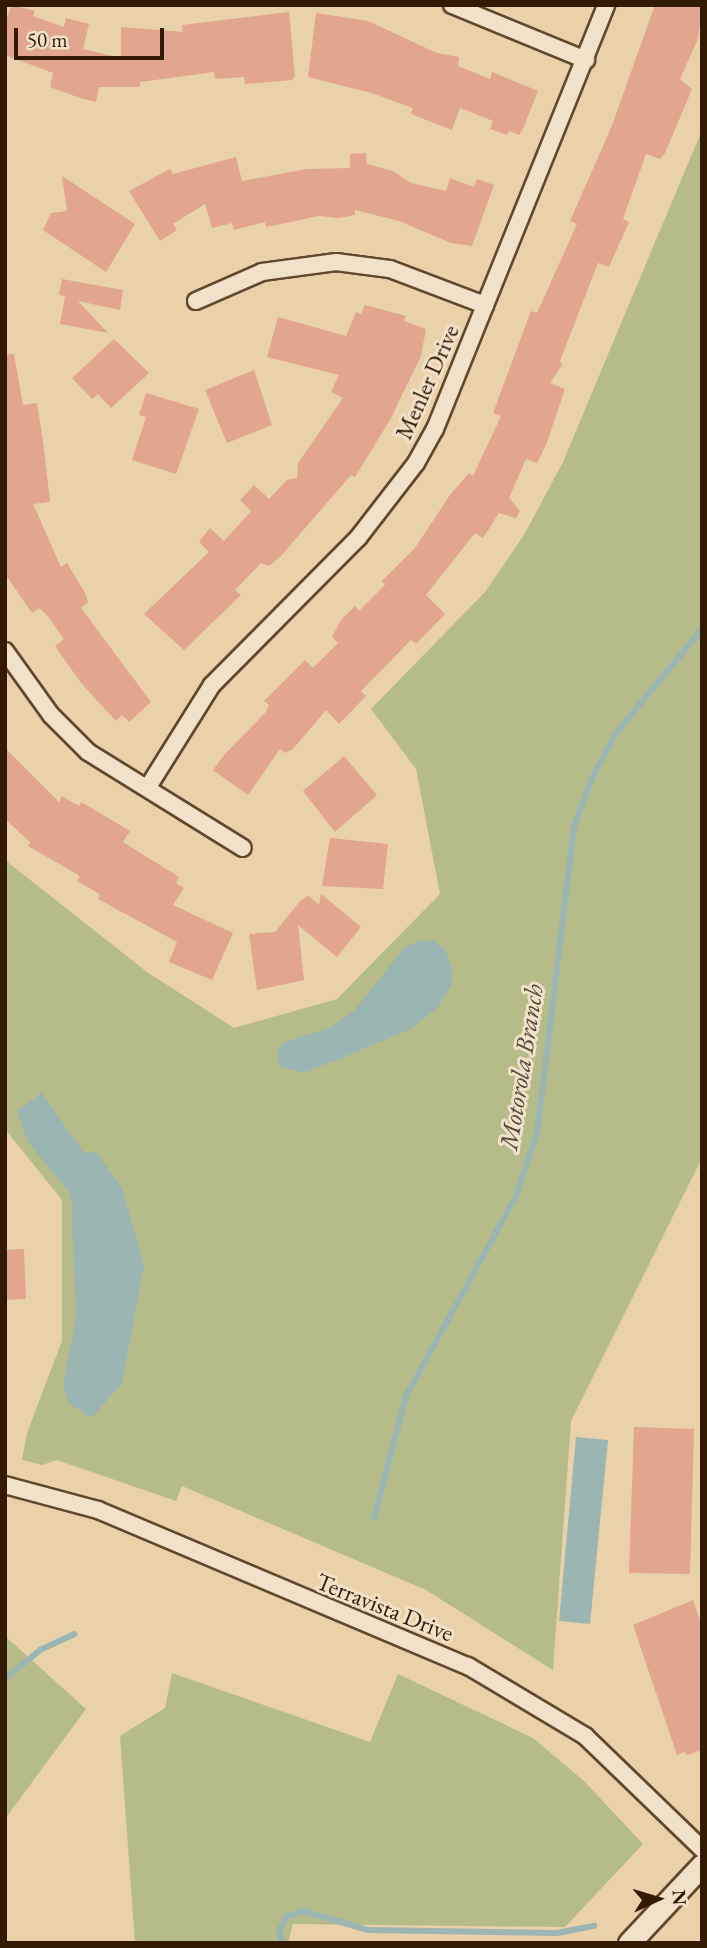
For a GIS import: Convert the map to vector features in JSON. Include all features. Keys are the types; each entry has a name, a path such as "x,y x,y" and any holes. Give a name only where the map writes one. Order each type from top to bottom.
{"street":[{"path":"452,5 586,60"},
{"name":"Menler Drive","path":"148,787 212,685 358,537 416,463 435,429 606,5"},
{"path":"197,301 262,272 337,262 390,269 485,305"},
{"path":"5,651 69,735 88,752 243,848"},
{"name":"Terravista Drive","path":"5,1485 98,1510 492,1678 585,1736 702,1849"},
{"path":"629,1943 702,1865"}],"green space":[{"path":"702,130 702,1158 571,1421 553,1670 426,1590 182,1486 176,1501 57,1460 42,1465 22,1460 27,1433 62,1341 62,1200 5,1129 5,860 147,972 234,1028 337,999 440,894 416,769 371,709 485,592 524,535 563,462"},
{"path":"5,1636 86,1709 5,1819"},
{"path":"172,1673 370,1742 398,1674 533,1738 585,1782 643,1844 565,1927 293,1924 288,1943 135,1943 120,1736 165,1708"}],"water":[{"path":"420,940 435,941 445,950 452,968 451,986 438,1007 411,1029 302,1073 280,1066 277,1054 282,1043 331,1027 354,1011 404,948"},
{"path":"42,1093 84,1153 96,1152 122,1188 144,1265 122,1384 91,1418 69,1403 63,1386 76,1315 71,1195 28,1142 17,1111"},
{"path":"576,1437 608,1440 590,1624 559,1621"}],"building":[{"path":"12,5 35,11 33,16 64,27 66,18 89,24 83,49 121,58 121,27 183,32 182,25 289,12 295,76 292,80 245,84 244,77 215,79 214,72 140,82 140,87 99,87 96,102 80,98 50,87 53,73 5,55 5,22"},
{"path":"655,5 702,5 698,39 680,79 692,89 665,153 660,159 646,154 623,219 629,222 609,267 598,263 560,361 562,365 550,383 565,389 546,445 537,463 526,459 509,498 520,511 516,518 499,513 483,538 475,533 426,595 445,614 416,644 411,640 361,691 366,696 339,724 326,710 293,749 285,753 280,749 248,795 213,770 266,712 269,705 264,701 305,660 313,668 338,643 332,637 341,620 355,606 359,611 385,585 382,581 415,548 450,495 469,473 473,476 501,416 493,413 531,311 537,313 577,224 570,221 611,128"},
{"path":"316,13 368,21 437,53 459,57 458,66 490,79 492,72 538,91 523,129 519,135 509,131 507,135 490,129 493,121 460,108 452,130 411,114 413,108 371,93 308,77"},
{"path":"366,153 367,164 393,171 411,183 446,191 450,178 474,187 477,179 494,185 472,246 451,243 399,221 355,210 355,215 339,218 319,216 266,227 265,222 234,230 232,223 212,228 205,204 173,224 177,230 160,241 129,191 170,169 173,174 236,157 242,181 307,169 350,168 350,154"},
{"path":"62,176 135,224 106,272 43,230 51,213 67,211"},
{"path":"62,279 123,290 120,310 78,301 108,333 60,324 65,296 59,295"},
{"path":"365,305 406,316 404,321 426,329 421,356 390,420 355,477 351,475 281,556 269,566 261,563 235,590 241,595 184,650 144,614 209,552 199,542 210,528 224,541 251,511 240,500 254,485 269,499 287,480 297,478 298,463 343,398 331,392 339,375 267,357 278,317 346,336 356,312 361,314"},
{"path":"114,339 149,373 111,408 98,394 92,399 72,378"},
{"path":"14,354 23,405 37,403 43,440 50,502 33,504 61,567 67,563 85,593 88,602 81,608 151,702 129,722 122,715 116,721 81,683 55,646 64,639 39,608 32,613 5,574 5,355"},
{"path":"254,370 272,425 227,443 205,390"},
{"path":"146,393 199,409 176,474 132,460 146,417 139,415"},
{"path":"5,748 59,802 62,796 79,806 81,802 130,831 123,842 179,877 176,883 184,888 173,905 233,933 212,980 169,962 177,942 98,899 100,894 77,881 80,876 28,846 30,842 5,819"},
{"path":"344,756 377,795 335,832 303,791"},
{"path":"330,838 388,844 383,889 322,886"},
{"path":"321,894 361,927 337,957 298,925 304,980 257,990 249,934 275,932 301,900 309,896 319,905"},
{"path":"24,1249 26,1299 5,1300 5,1250"},
{"path":"634,1427 694,1429 690,1574 629,1573"},
{"path":"693,1600 702,1626 702,1750 677,1755 633,1625"}],"waterway":[{"name":"Motorola Branch","path":"374,1518 406,1396 516,1196 537,1133 574,826 593,776 616,733 702,629"},
{"name":"Motorola Branch","path":"5,1679 40,1650 75,1634"},
{"path":"283,1943 279,1931 287,1916 303,1911 368,1930 557,1933 594,1926"}]}
